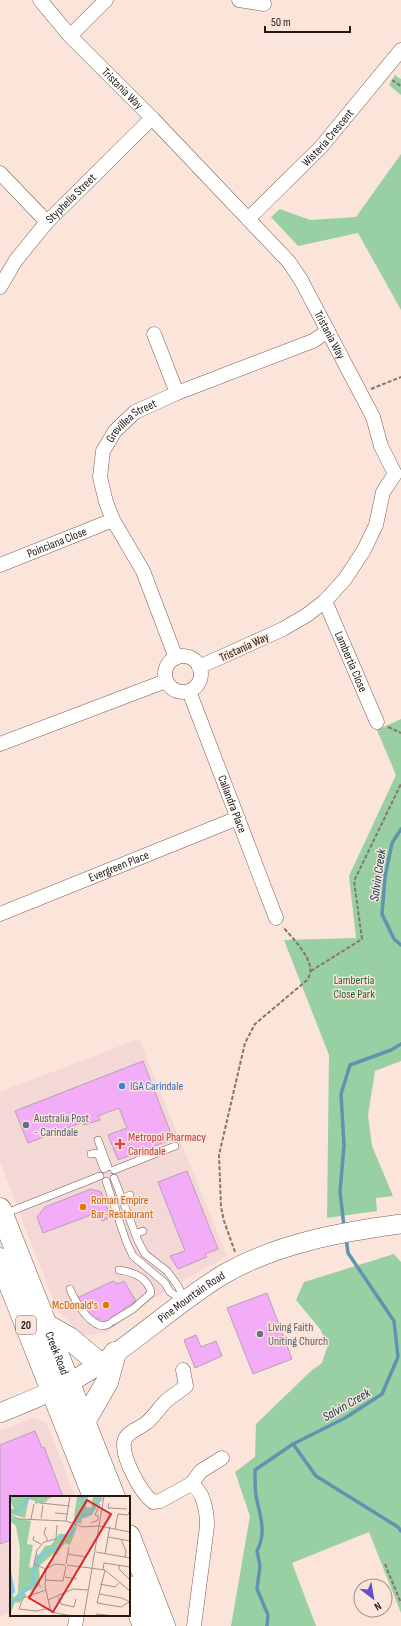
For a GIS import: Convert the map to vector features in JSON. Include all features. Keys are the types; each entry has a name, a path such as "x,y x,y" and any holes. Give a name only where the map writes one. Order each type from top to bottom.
{"main road":[{"name":"Creek Road","path":"1,1212 46,1325 60,1387 94,1496"},
{"name":"Creek Road","path":"0,1260 60,1387 84,1422 114,1496"},
{"path":"46,1325 108,1359 107,1382 84,1422"},
{"path":"130,1539 164,1626"},
{"path":"130,1591 144,1626"}],"street":[{"name":"Tristania Way","path":"40,0 70,36 152,118 289,262 361,393 373,417 381,446 398,474 383,492 376,525 364,550 345,579 325,600 308,615 283,629 199,667"},
{"path":"70,36 106,0"},
{"path":"239,0 264,4"},
{"name":"Wisteria Crescent","path":"248,219 321,147 401,50"},
{"name":"Styphelia Street","path":"0,287 16,260 47,222 152,118"},
{"path":"0,173 47,222"},
{"name":"Grevillea Street","path":"176,658 143,571 113,520 106,502 100,477 103,451 115,431 135,412 177,392 313,341 328,331"},
{"path":"154,334 177,392"},
{"name":"Poinciana Close","path":"0,565 113,520"},
{"name":"Lambertia Close","path":"325,600 377,722"},
{"path":"176,658 190,658 199,667 199,682 189,691 175,690 166,681 166,667 176,658"},
{"path":"0,744 166,681"},
{"name":"Callandra Place","path":"189,691 276,918"},
{"name":"Evergreen Place","path":"0,914 238,818"},
{"name":"Pine Mountain Road","path":"0,1413 60,1387 108,1359 213,1281 239,1266 312,1240 401,1224"},
{"path":"183,1370 186,1386 166,1401 148,1421 129,1433 125,1439 125,1448 130,1467 147,1497 153,1502 160,1501 191,1484 201,1471 222,1458"},
{"path":"191,1484 195,1486 206,1510 207,1526 194,1626"},
{"path":"76,1626 77,1616"}],"lane":[{"path":"98,1140 109,1168"},
{"path":"109,1168 175,1146"},
{"path":"91,1154 96,1153 109,1168"},
{"path":"1,1212 100,1176"},
{"path":"114,1178 135,1234 146,1254 167,1271 178,1286 185,1301"},
{"path":"106,1181 126,1241 133,1256 165,1284 170,1292 185,1301"},
{"path":"122,1199 130,1195"},
{"path":"135,1234 143,1231"},
{"path":"70,1289 75,1301 95,1324 105,1326 133,1309 151,1293 150,1286 143,1279 130,1272 119,1270"}],"path":[{"path":"361,393 401,377"},
{"path":"311,971 362,940 354,881 401,784"},
{"path":"235,1252 224,1221 219,1155 245,1043 256,1024 306,981 310,977 311,971 309,962 276,918"},
{"path":"385,1564 401,1603"}],"shaded area":[{"path":"139,1039 227,1256 165,1291 107,1332 82,1336 57,1309 0,1162 0,1092"},
{"path":"34,1417 45,1422 75,1496 10,1496 10,1612 0,1616 0,1431"}],"green space":[{"path":"395,75 401,79 401,95 389,85"},
{"path":"401,154 401,310 358,233 298,246 271,217 280,209 310,220 356,217"},
{"name":"Lambertia Close Park","path":"401,719 401,1061 375,1071 368,1115 372,1146 393,1196 376,1198 377,1211 327,1218 329,1055 284,940 356,938 349,876 396,775 377,730"},
{"path":"394,1254 401,1262 401,1613 393,1593 393,1578 387,1578 369,1532 292,1563 316,1626 231,1626 250,1516 235,1472 255,1457 256,1424 312,1370 322,1363 328,1345 320,1329 296,1300 304,1282"}],"building":[{"path":"143,1061 173,1139 118,1160 108,1135 127,1128 119,1108 98,1116 100,1120 84,1125 83,1122 28,1143 15,1111"},
{"path":"187,1171 218,1249 205,1254 207,1257 178,1269 170,1256 185,1251 158,1182"},
{"path":"91,1189 101,1192 111,1217 102,1221 99,1212 43,1233 37,1217 45,1207"},
{"name":"McDonald's","path":"113,1281 118,1284 124,1281 136,1301 123,1309 124,1312 112,1319 115,1325 111,1327 107,1321 102,1324 98,1318 94,1320 77,1298"},
{"name":"Living Faith Uniting Church","path":"267,1293 292,1359 253,1374 227,1308"},
{"path":"196,1335 201,1347 216,1341 222,1356 195,1368 184,1340"},
{"path":"35,1431 42,1448 44,1447 63,1496 10,1496 10,1540 0,1544 0,1445"}],"waterway":[{"name":"Salvin Creek","path":"401,829 392,843 385,877 382,914 394,939 401,945"},
{"name":"Salvin Creek","path":"344,1226 340,1192 344,1145 341,1094 350,1065 391,1050 401,1044"},
{"name":"Salvin Creek","path":"267,1626 268,1615 257,1589 260,1566 257,1551 262,1537 262,1524 256,1496 255,1470 293,1444 345,1418 382,1394 398,1357 394,1321 348,1253 346,1238"},
{"path":"293,1444 316,1476 398,1527 401,1531"}],"place":[{"name":"IGA Carindale","path":"122,1086"},
{"name":"Australia Post - Carindale","path":"26,1125"},
{"name":"Metropol Pharmacy Carindale","path":"120,1144"},
{"name":"Roman Empire Bar-Restaurant","path":"83,1207"},
{"name":"McDonald's","path":"106,1305"},
{"name":"Living Faith Uniting Church","path":"260,1334"}]}
